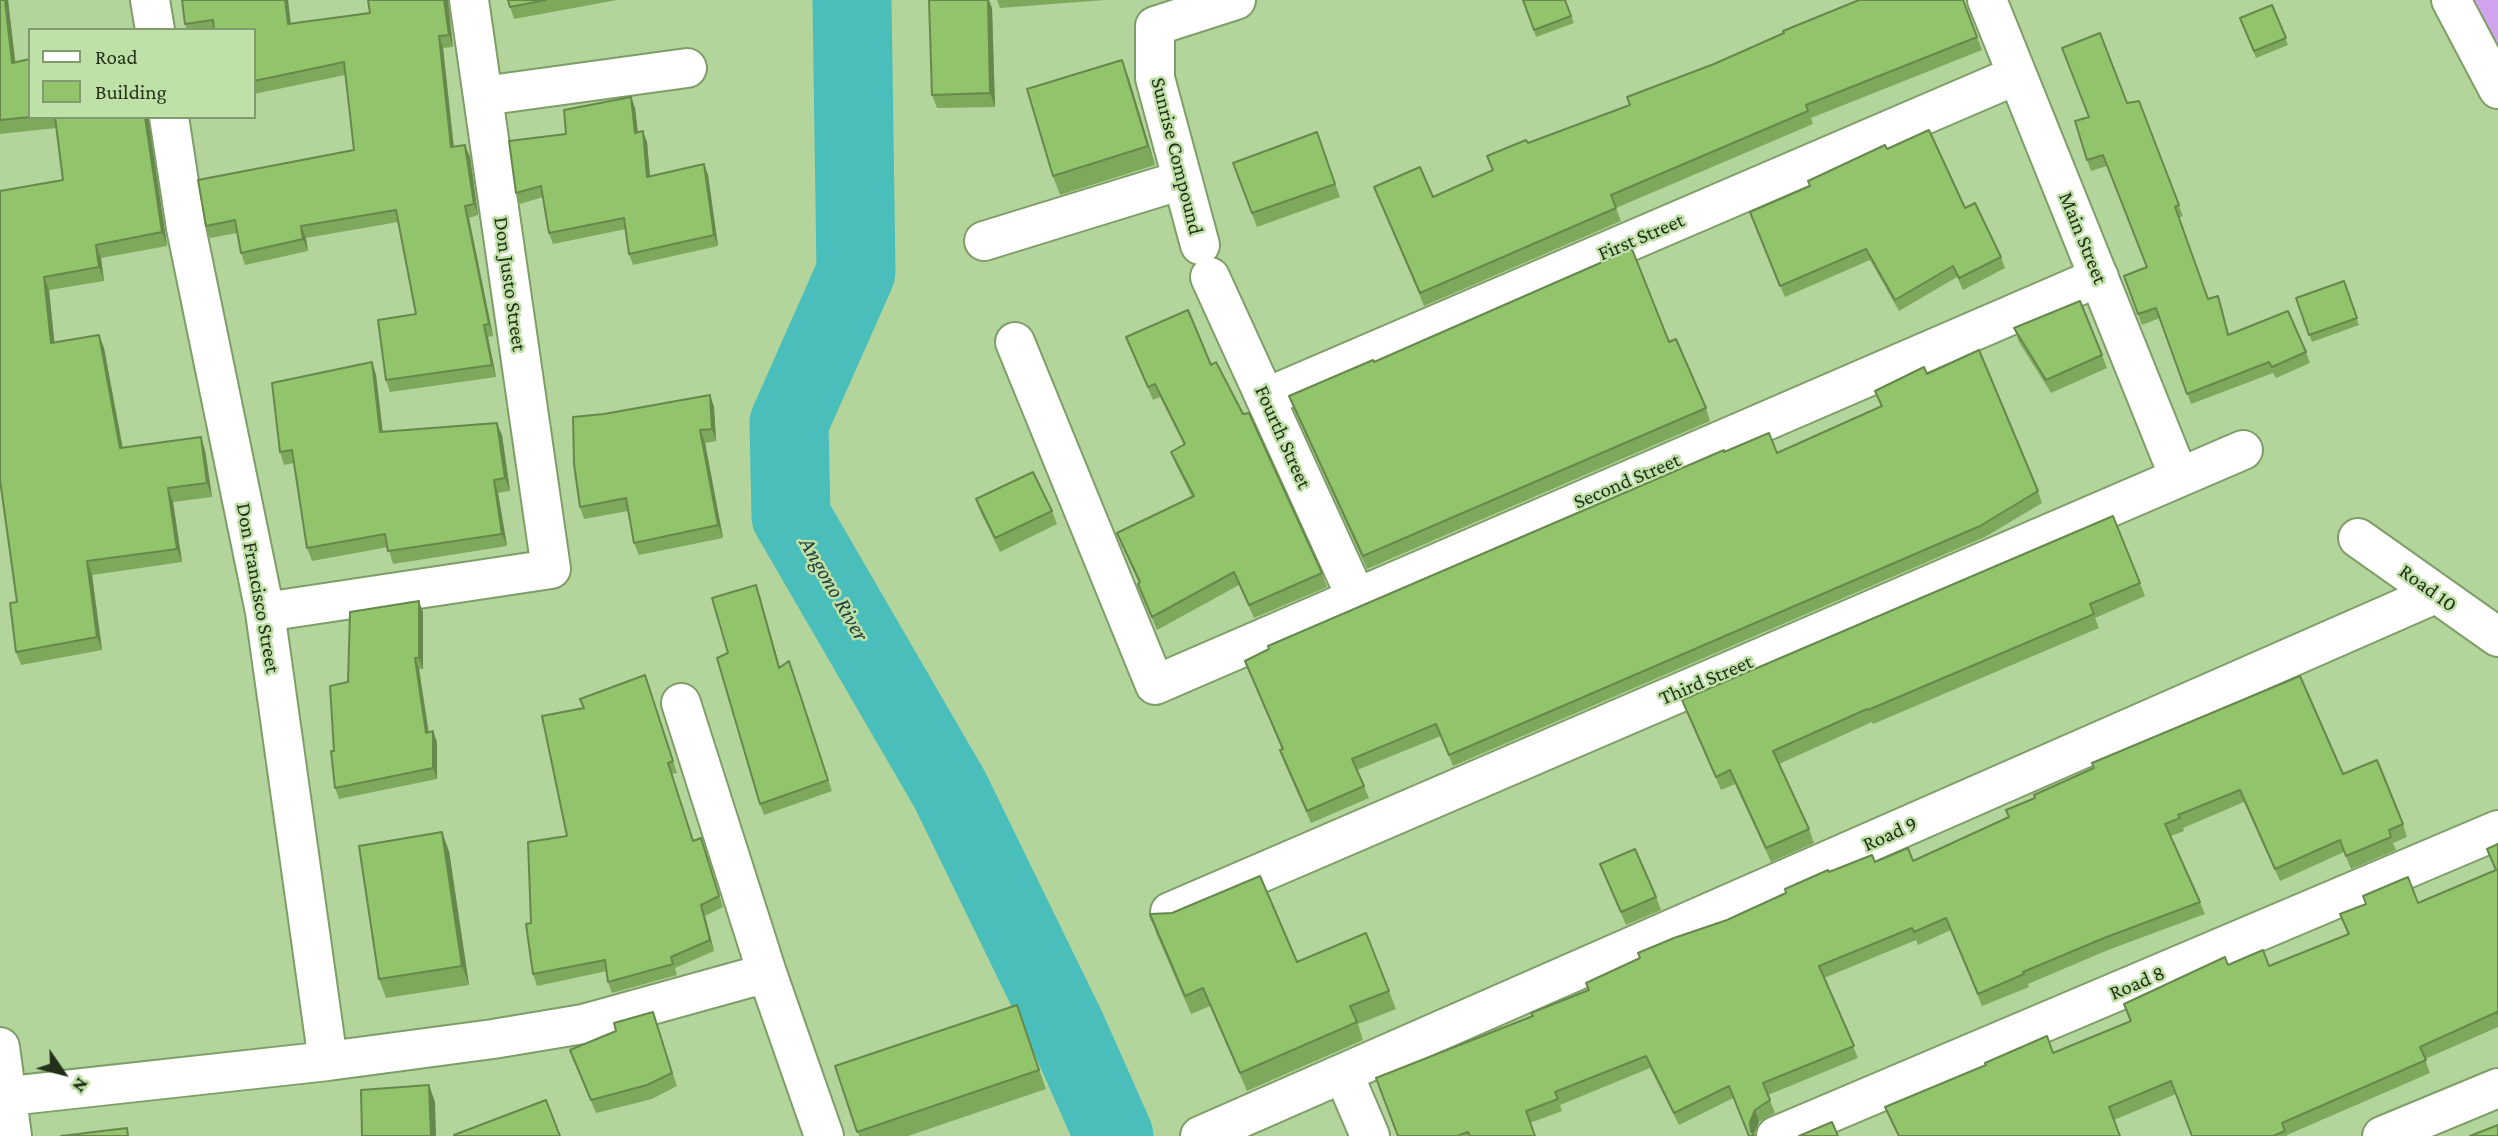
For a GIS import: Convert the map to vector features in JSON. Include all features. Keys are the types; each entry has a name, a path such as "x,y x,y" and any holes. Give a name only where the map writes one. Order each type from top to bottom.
{"street":[{"path":"150,0 155,28"},
{"name":"Don Justo Street","path":"265,612 551,569 469,0"},
{"name":"Sunrise Compound","path":"1205,261 1155,78 1155,26 1236,0"},
{"name":"Main Street","path":"1987,0 2179,477"},
{"path":"2451,0 2498,89"},
{"path":"483,96 687,68"},
{"name":"First Street","path":"1265,398 2017,75"},
{"name":"Don Francisco Street","path":"169,119 186,228 265,612 328,1061"},
{"path":"984,241 1182,180"},
{"name":"Fourth Street","path":"1205,261 1356,597"},
{"name":"Second Street","path":"1015,342 1154,685 2099,277"},
{"name":"Third Street","path":"1170,912 2243,450"},
{"name":"Road 10","path":"2358,538 2498,637"},
{"name":"Road 9","path":"1200,1136 2435,594"},
{"path":"681,703 767,973 824,1136"},
{"name":"Road 8","path":"1776,1136 2498,830"},
{"path":"4,1097 328,1061 583,1024 767,973"},
{"path":"0,1047 4,1097 12,1136"},
{"path":"1344,1075 1370,1136"},
{"path":"2382,1136 2498,1088"}],"shaded area":[{"path":"2467,0 2498,0 2498,58"}],"building":[{"path":"0,0 5,0 12,63 28,59 28,117 0,120"},
{"path":"182,0 285,0 288,24 370,13 368,0 444,0 449,35 439,36 451,147 465,145 474,204 465,206 489,324 484,325 492,365 386,380 378,320 416,314 396,210 301,226 303,239 241,253 235,220 206,226 198,180 354,150 344,62 256,81 256,28 214,28 213,20 185,24"},
{"path":"508,0 546,0 510,7"},
{"path":"929,0 988,0 990,93 932,95"},
{"path":"1523,0 1565,0 1571,16 1534,30"},
{"path":"1859,0 1963,0 1977,37 1806,105 1808,111 1611,195 1616,208 1420,293 1374,187 1420,167 1433,197 1493,170 1487,156 1630,105 1627,97 1714,64 1784,33 1783,31"},
{"path":"2272,5 2286,38 2254,51 2240,18"},
{"path":"2100,33 2127,103 2139,101 2179,205 2175,207 2208,299 2218,296 2228,335 2288,311 2306,352 2272,367 2269,362 2187,394 2156,308 2138,314 2124,276 2147,267 2103,155 2087,160 2075,121 2089,117 2062,48"},
{"path":"1122,60 1148,146 1053,176 1027,89"},
{"path":"631,97 635,133 643,131 647,177 704,164 714,235 629,254 624,218 549,233 541,186 516,193 509,141 566,134 564,110"},
{"path":"55,119 145,119 162,232 96,245 99,267 44,277 51,343 99,335 120,448 201,437 207,483 168,488 177,549 87,561 97,637 16,652 10,603 17,602 0,480 0,191 63,180"},
{"path":"1929,130 1965,208 1975,203 2001,257 1959,278 1953,266 1895,300 1866,249 1780,286 1750,212 1810,186 1808,181 1885,145 1887,149"},
{"path":"1317,132 1335,184 1252,213 1233,163"},
{"path":"1632,249 1669,342 1676,339 1706,408 1363,556 1289,396 1373,360 1374,362"},
{"path":"2344,281 2357,318 2309,335 2296,298"},
{"path":"2080,301 2102,355 2046,380 2014,328"},
{"path":"1188,310 1211,365 1216,362 1243,414 1249,413 1322,573 1249,605 1234,572 1152,617 1138,584 1140,582 1117,533 1194,496 1171,452 1185,444 1155,384 1148,387 1126,337"},
{"path":"1979,350 2038,491 1980,526 1449,755 1436,724 1352,759 1364,786 1307,811 1245,661 1269,649 1268,646 1724,450 1769,433 1777,453 1882,406 1875,391 1924,367 1927,374"},
{"path":"372,362 380,432 497,423 505,478 494,480 502,534 388,551 385,534 307,548 292,450 280,452 272,383"},
{"path":"710,395 712,429 700,430 718,525 634,543 626,498 580,507 574,464 573,417"},
{"path":"1033,472 1052,511 995,538 976,499"},
{"path":"2113,516 2140,583 2090,604 2094,614 1773,751 1809,829 1766,848 1730,770 1716,777 1682,700"},
{"path":"756,585 779,668 789,661 828,780 760,804 717,658 728,653 712,598"},
{"path":"419,601 419,658 415,658 426,733 433,731 433,768 335,788 331,751 334,751 330,686 348,682 350,612"},
{"path":"645,675 673,761 668,763 693,841 701,838 719,896 701,905 710,940 671,957 673,964 608,982 605,960 533,974 526,924 531,923 528,842 567,836 542,716 584,708 580,699"},
{"path":"2300,676 2343,774 2377,760 2403,824 2389,830 2391,837 2346,856 2340,840 2275,869 2240,790 2178,815 2180,818 2165,824 2200,902 2104,938 1978,994 1946,918 1914,932 1912,928 1819,966 1854,1046 1763,1083 1770,1100 1755,1110 1750,1122 1754,1136 1749,1136 1729,1086 1674,1113 1646,1056 1555,1092 1558,1099 1526,1111 1535,1136 1470,1136 1468,1132 1457,1136 1398,1136 1376,1078 1533,1016 1531,1013 1589,990 1586,983 1640,958 1638,953 1727,920 1828,870 1829,872 1872,855 1875,862 1908,848 1913,861 2009,817 2006,810 2094,768 2092,763"},
{"path":"442,832 462,966 379,979 359,846"},
{"path":"2498,844 2498,1014 2497,1012 2420,1047 2426,1060 2282,1123 2285,1131 2273,1136 2192,1136 2171,1081 2109,1107 2120,1136 1899,1136 1885,1107 2047,1036 2053,1053 2131,1021 2124,1004 2225,957 2228,965 2263,950 2269,966 2349,934 2340,914 2366,904 2363,896 2408,877 2418,903 2496,870 2487,849"},
{"path":"1635,849 1656,897 1621,912 1600,864"},
{"path":"1260,876 1297,962 1366,933 1389,991 1350,1006 1357,1022 1240,1073 1203,988 1185,996 1150,914 1172,913"},
{"path":"1017,1005 1039,1070 857,1132 835,1066"},
{"path":"653,1012 672,1073 647,1085 591,1100 570,1050 616,1031 614,1023"},
{"path":"429,1085 431,1136 362,1136 361,1090"},
{"path":"546,1100 560,1136 454,1136 454,1135"},
{"path":"1832,1122 1838,1136 1799,1136"},
{"path":"2498,1125 2498,1136 2470,1136"},
{"path":"127,1128 128,1136 61,1136"}],"waterway":[{"name":"Angono River","path":"852,0 856,272 789,423 791,516 950,790 1067,1030 1114,1136"}]}
